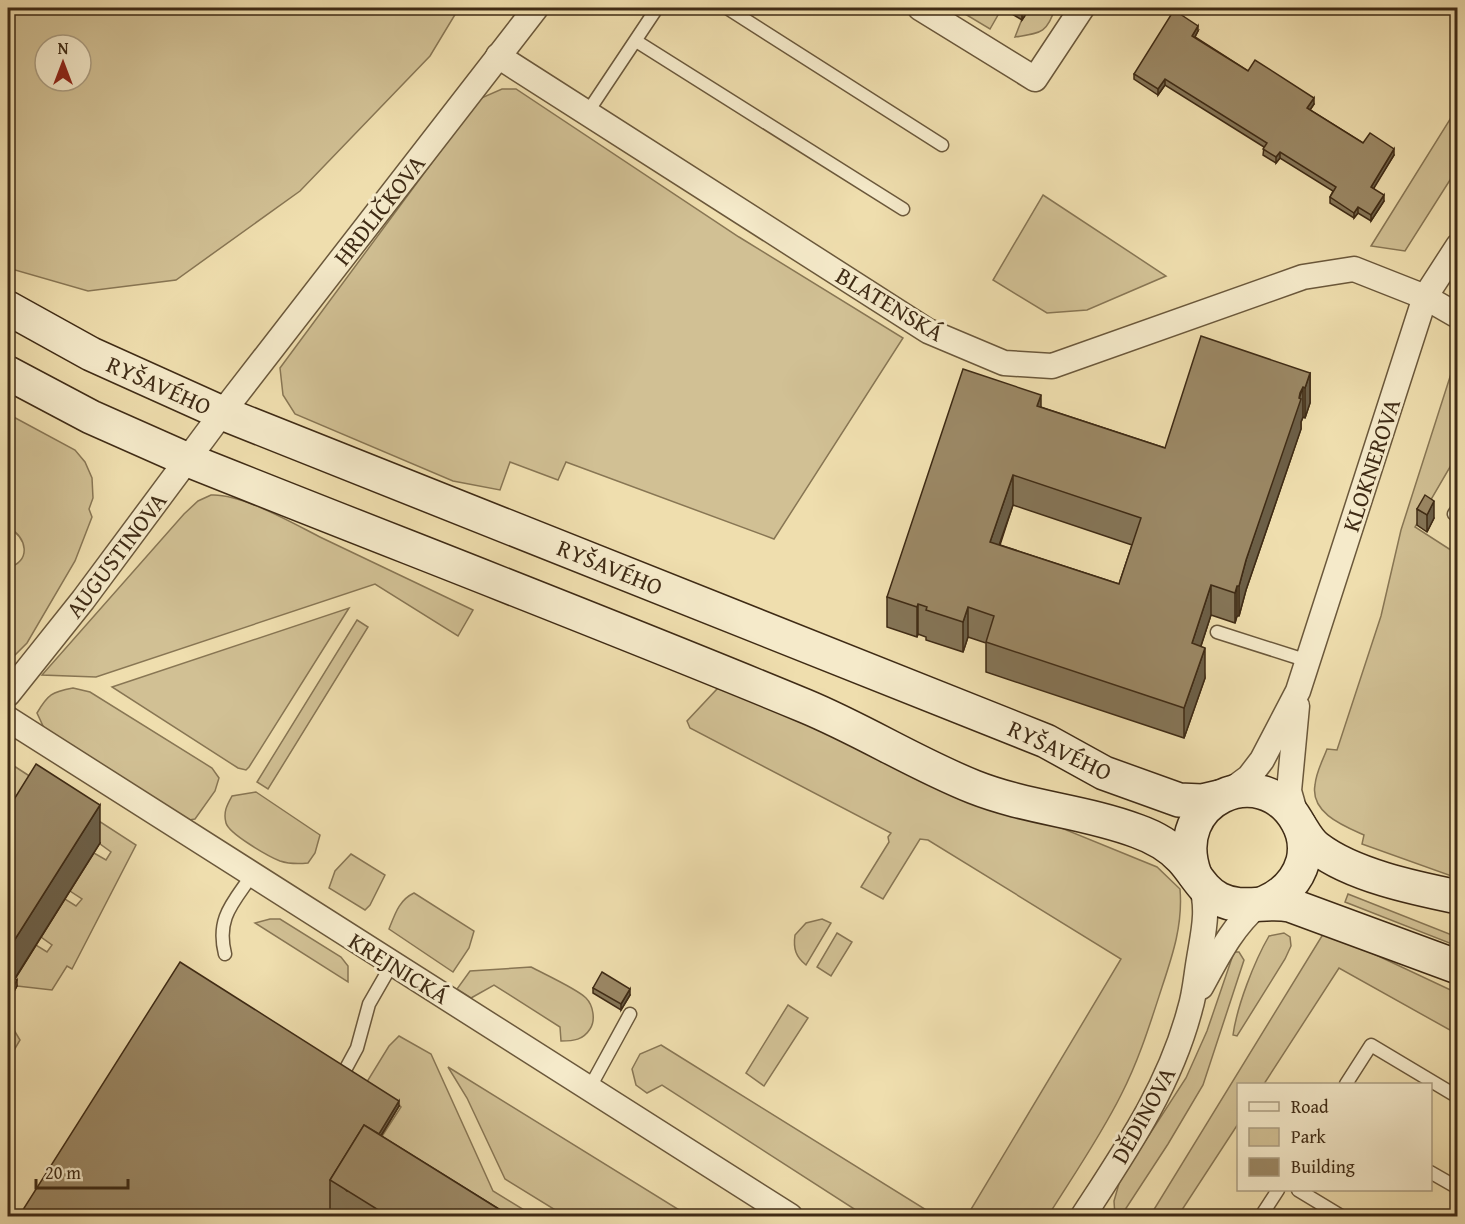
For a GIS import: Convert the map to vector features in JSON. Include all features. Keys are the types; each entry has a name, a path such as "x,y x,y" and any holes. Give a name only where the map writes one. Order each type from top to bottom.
{"main road":[{"name":"RYŠAVÉHO","path":"8,308 91,354 222,413 1046,741 1104,772 1179,800 1202,801 1250,791 1270,796 1287,807 1316,847 1345,863 1388,881 1458,897"},
{"name":"RYŠAVÉHO","path":"8,373 91,417 188,460 807,707 972,786 1009,799 1117,824 1145,834 1169,847 1217,898 1229,903 1242,906 1290,905 1458,967"},
{"path":"1197,879 1189,854 1190,834 1198,816 1204,809 1223,796"},
{"path":"1262,904 1274,899 1289,887 1300,868 1304,848 1299,825"}],"street":[{"name":"HRDLIČKOVA","path":"222,413 536,8"},
{"path":"921,8 1035,79 1082,8"},
{"name":"BLATENSKÁ","path":"498,56 928,331 1004,363 1052,366 1303,278 1354,269 1425,297 1458,316"},
{"name":"KLOKNEROVA","path":"1223,796 1249,777 1262,760 1298,691 1425,297 1458,246"},
{"name":"AUGUSTINOVA","path":"8,694 83,600 222,413"},
{"name":"KLOKNEROVA","path":"1298,691 1289,791 1299,825"},
{"name":"KREJNICKÁ","path":"8,719 790,1216"},
{"name":"DĚDINOVA","path":"1191,1008 1205,920 1205,901 1197,879"},
{"name":"DĚDINOVA","path":"1083,1216 1142,1125 1165,1080 1191,1008 1222,947 1243,918 1262,904"}],"lane":[{"path":"587,113 657,8"},
{"path":"727,8 942,145"},
{"path":"636,41 903,209"},
{"path":"1458,508 1454,514 1458,516"},
{"path":"1217,632 1308,661"},
{"path":"225,954 222,926 228,912 252,875"},
{"path":"344,1072 357,1048 369,1004 392,964"},
{"path":"589,1089 630,1014"},
{"path":"1347,1083 1371,1045 1458,1097"},
{"path":"1432,1174 1458,1188"},
{"path":"1261,1216 1277,1191"},
{"path":"1300,1191 1341,1216"}],"green space":[{"path":"8,8 459,8 430,56 300,191 176,280 88,291 8,268"},
{"path":"955,8 1002,8 990,29"},
{"path":"1030,8 1055,8 1049,23 1041,31 1015,37 1022,19"},
{"path":"502,89 516,89 739,237 903,338 774,539 566,462 558,480 510,462 500,490 453,481 295,414 283,395 280,368 479,99"},
{"path":"1457,108 1457,169 1405,251 1371,246"},
{"path":"1043,195 1166,276 1087,310 1047,313 993,280"},
{"path":"1457,355 1457,455 1415,527 1457,554 1457,878 1362,844 1364,835 1338,823 1323,811 1315,795 1315,785 1327,749 1337,750 1381,616 1401,530"},
{"path":"8,414 75,450 85,462 92,478 93,498 89,509 92,517 75,561 27,643 13,657 8,654 8,568 21,560 24,549 19,537 8,527"},
{"path":"211,495 237,499 267,510 473,610 458,636 375,584 96,677 42,675 184,514 198,501"},
{"path":"349,608 246,770 238,768 112,687"},
{"path":"357,620 368,627 268,789 257,782"},
{"path":"73,688 90,692 212,768 219,778 215,791 195,819 189,820 44,728 37,713 44,702 55,693"},
{"path":"718,688 1157,867 1180,889 1179,927 1139,1055 1113,1111 1048,1216 967,1216 1121,959 928,840 920,839 883,899 861,887 889,842 888,837 891,833 690,728 687,721"},
{"path":"14,766 136,845 72,969 67,966 52,990 17,986 12,983 36,945 47,952 52,945 41,937 65,899 76,906 82,899 70,891 94,853 106,860 111,852 100,844 8,848 8,772"},
{"path":"256,792 320,835 315,853 308,863 294,864 280,861 250,844 229,828 225,812 232,796"},
{"path":"351,854 385,875 370,905 365,910 329,888 335,871"},
{"path":"414,893 474,931 469,948 453,972 389,929 401,904"},
{"path":"1348,894 1457,937 1457,946 1345,902"},
{"path":"280,919 341,957 348,966 348,982 255,923"},
{"path":"822,919 831,923 806,965 796,952 795,935 806,923"},
{"path":"1325,931 1457,993 1457,1034 1339,968 1265,1083 1237,1083 1237,1126 1178,1216 1150,1216"},
{"path":"837,933 852,942 831,976 817,967"},
{"path":"1284,933 1290,937 1291,946 1285,959 1237,1036 1233,1035 1242,998 1263,947 1269,936"},
{"path":"1234,952 1239,952 1244,960 1203,1085 1121,1216 1115,1216 1114,1201 1120,1180 1186,1078 1207,1031"},
{"path":"531,967 586,998 593,1013 593,1021 584,1036 561,1041 560,1027 494,985 471,998 457,989 470,971"},
{"path":"788,1005 808,1018 764,1086 746,1073"},
{"path":"8,1020 20,1040 10,1057 14,1060 8,1070"},
{"path":"399,1036 431,1054 493,1191 534,1216 490,1216 364,1164 401,1107 365,1085 389,1046"},
{"path":"661,1045 936,1216 865,1216 662,1085 647,1093 636,1085 632,1069 640,1054"},
{"path":"448,1067 689,1216 565,1216 505,1179 467,1098"}],"building":[{"path":"1011,8 1026,8 1022,15"},
{"path":"1174,10 1198,26 1192,36 1248,71 1255,60 1314,98 1307,108 1363,143 1370,133 1394,149 1371,187 1384,195 1371,215 1358,207 1354,213 1330,197 1336,187 1280,152 1276,157 1263,149 1267,143 1165,79 1158,89 1134,74"},
{"path":"1201,336 1310,373 1305,388 1303,387 1300,393 1299,398 1301,399 1239,586 1235,593 1211,585 1192,643 1205,648 1184,708 986,642 994,616 968,607 963,622 926,610 927,607 918,604 917,607 887,597 963,369 1041,395 1037,406 1165,448","holes":["1013,475 1141,518 1119,584 990,542"]},
{"path":"1425,495 1434,501 1427,515 1417,509"},
{"path":"36,764 100,805 12,944 8,941 8,809"},
{"path":"180,962 399,1101 379,1134 364,1125 330,1180 330,1214 328,1216 19,1216"},
{"path":"602,972 630,989 621,1004 593,988"},
{"path":"8,974 17,980 8,996"},
{"path":"364,1125 510,1216 388,1216 330,1180"}]}
